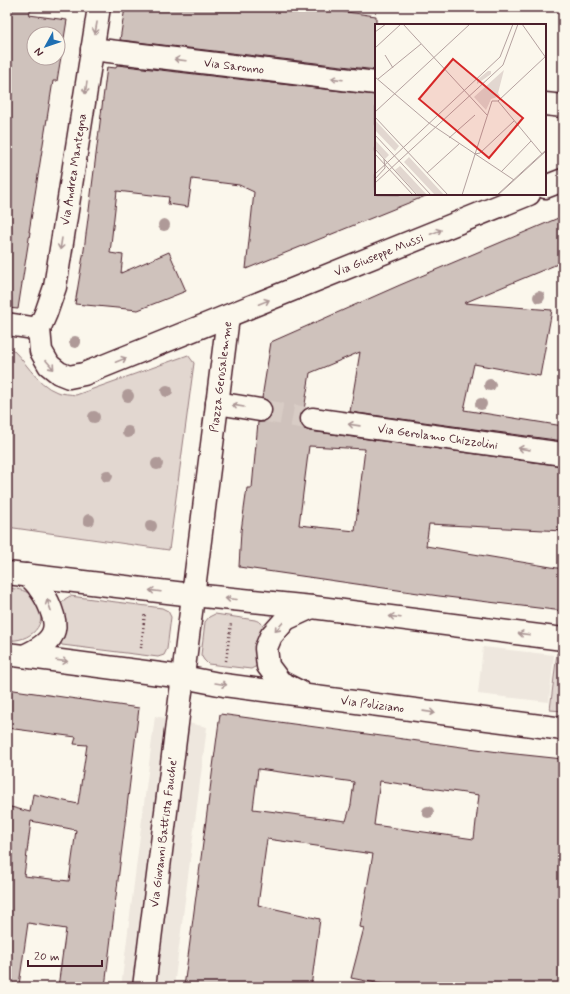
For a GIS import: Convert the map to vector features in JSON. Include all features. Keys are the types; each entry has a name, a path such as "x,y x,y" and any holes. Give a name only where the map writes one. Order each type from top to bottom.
{"street":[{"name":"Via Andrea Mantegna","path":"39,329 46,314 55,286 99,7"},
{"name":"Via Saronno","path":"92,49 375,84"},
{"path":"546,104 563,106"},
{"path":"546,188 563,180"},
{"name":"Via Giuseppe Mussi","path":"228,317 527,195"},
{"name":"Piazza Gerusalemme","path":"39,329 41,351 49,365 59,373 69,377 84,374 228,317 183,677"},
{"path":"7,324 39,329"},
{"path":"217,403 260,410"},
{"name":"Via Gerolamo Chizzolini","path":"312,419 563,454"},
{"path":"17,574 193,595 312,607 563,639"},
{"path":"15,655 39,648 50,638 54,630 54,619 48,600 40,588 17,574"},
{"path":"307,696 280,682 268,666 266,648 271,636 286,619 312,607"},
{"path":"15,655 183,677"},
{"name":"Via Poliziano","path":"183,677 224,685 563,729"},
{"name":"Via Giovanni Battista Fauche'","path":"144,987 183,677"}],"path":[{"path":"141,649 146,606"},
{"path":"226,667 232,618"}],"shaded area":[{"path":"7,345 42,383 59,393 76,395 188,355 194,363 169,550 7,527"},
{"path":"7,588 28,593 32,596 40,610 41,618 35,630 30,635 15,640 7,640"},
{"path":"70,596 162,608 168,611 171,617 167,649 164,655 158,657 62,645 57,637 61,604"},
{"path":"215,614 255,620 262,624 264,628 257,666 251,669 208,664 204,660 201,655 205,622 209,617"},
{"path":"483,647 554,655 549,702 478,694"},
{"path":"557,653 563,654 563,711 550,710"},
{"path":"155,716 207,727 174,987 121,987"}],"building":[{"path":"7,7 31,7 29,15 67,20 66,26 26,26 26,66 59,66 57,81 53,81 18,309 7,308 7,91 10,70 7,70"},
{"path":"125,7 340,7 339,11 376,16 375,70 120,40"},
{"path":"117,65 375,95 375,195 428,195 246,269 254,192 239,185 192,179 188,207 168,204 169,197 117,191 110,253 123,255 121,273 169,252 186,291 138,310 75,304 84,250 107,67 116,68"},
{"path":"563,216 563,243 560,263 464,303 552,310 540,376 474,364 464,410 563,426 563,441 350,412 360,352 310,373 304,410 300,418 304,429 310,431 563,466 563,531 429,524 426,546 563,569 563,611 439,596 239,567 241,531 247,488 252,488 258,422 264,422 269,418 272,412 272,406 268,401 262,398 271,342 400,285","holes":["309,446 365,449 355,531 299,525"]},
{"path":"7,689 139,708 105,987 58,987 66,929 28,923 19,985 7,984 7,806 30,812 33,794 78,804 87,745 74,744 76,737 7,728","holes":["31,821 76,830 69,881 24,876"]},
{"path":"220,714 506,753 563,759 563,987 396,987 351,978 364,928 360,927 373,854 267,839 258,905 320,919 311,987 184,987","holes":["258,769 354,782 351,805 346,821 253,809","380,781 479,795 474,839 374,825"]}],"tunnel":[{"path":"260,410 312,419"}]}
